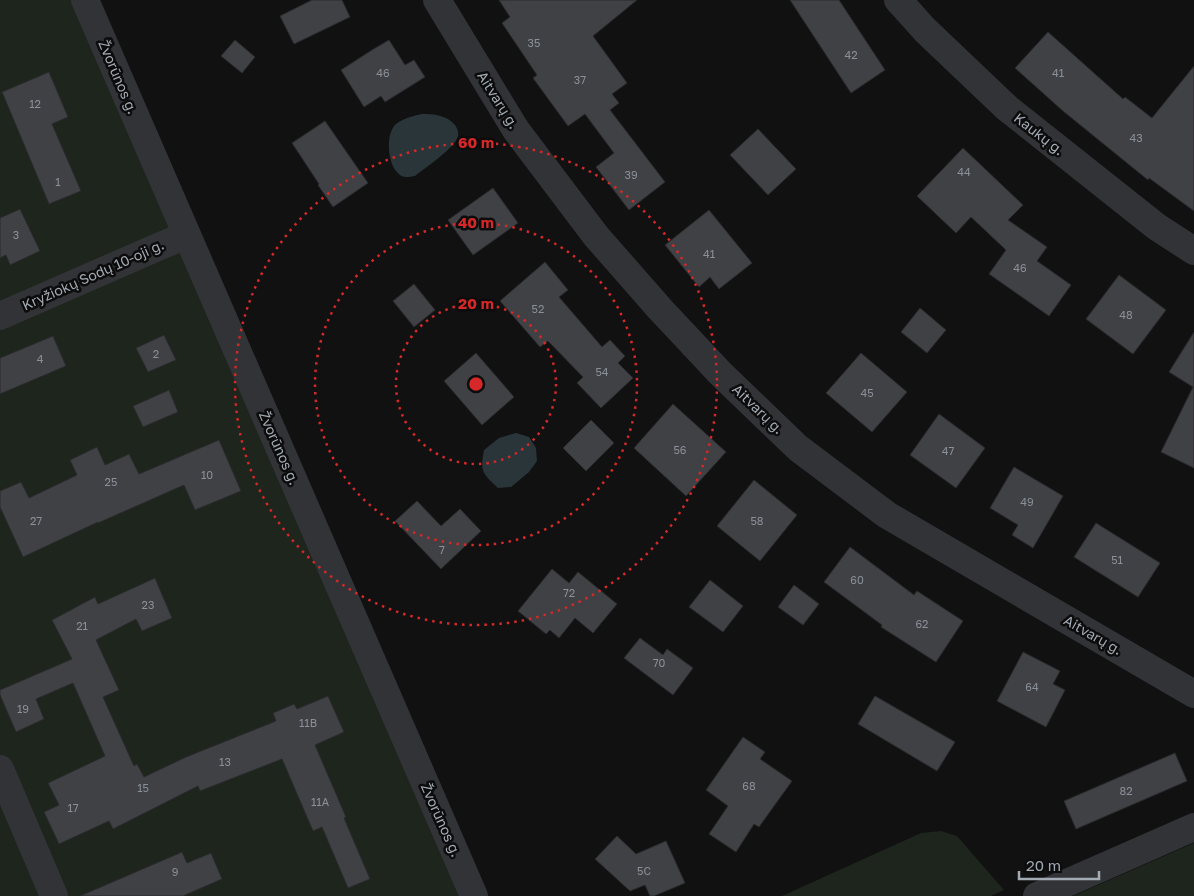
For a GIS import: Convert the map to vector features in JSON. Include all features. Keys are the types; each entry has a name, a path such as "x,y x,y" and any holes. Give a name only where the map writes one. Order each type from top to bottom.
{"street":[{"name":"Žvorūnos g.","path":"85,0 474,896"},
{"name":"Aitvarų g.","path":"437,0 516,130 596,236 700,352 798,448 887,515 1194,694"},
{"name":"Kaukų g.","path":"898,0 925,30 1007,108 1157,227 1194,251"},
{"name":"Kryžiokų Sodų 10-oji g.","path":"0,316 186,235"},
{"path":"0,769 54,896"},
{"path":"1037,896 1194,827"}],"shaded area":[{"path":"0,0 82,0 485,896 0,896"},
{"path":"422,114 448,119 456,126 458,136 452,146 415,176 403,177 392,165 389,150 390,135 392,129 399,122"},
{"path":"516,433 529,437 536,448 537,461 529,472 511,487 498,488 488,479 482,468 484,450 499,438"},
{"path":"941,831 957,836 1004,890 991,896 782,896 921,833"},
{"path":"1194,843 1194,896 1073,896"}],"building":[{"path":"312,0 342,0 350,17 294,44 280,16"},
{"path":"499,0 637,0 593,36 627,83 612,94 619,103 610,110 665,182 629,210 596,167 614,153 585,114 568,126 533,78 537,75 502,23 510,17"},
{"path":"790,0 839,0 885,70 851,93"},
{"path":"1048,32 1123,99 1125,97 1152,118 1194,66 1194,211 1149,178 1148,180 1063,111 1015,68"},
{"path":"235,40 255,57 242,73 221,56"},
{"path":"389,40 405,65 414,60 425,77 385,102 381,96 364,107 341,70"},
{"path":"49,72 68,117 52,124 81,191 49,204 2,92"},
{"path":"325,121 368,183 333,207 292,143"},
{"path":"758,129 796,169 768,195 730,155"},
{"path":"963,148 1023,205 1008,220 1047,247 1037,261 1071,285 1049,316 989,274 1006,250 971,217 956,233 917,196"},
{"path":"493,188 518,223 473,255 448,220"},
{"path":"20,209 40,251 10,265 6,255 0,258 0,218"},
{"path":"709,210 752,263 719,289 710,277 699,287 665,245"},
{"path":"545,262 568,290 559,297 602,347 610,340 625,356 618,363 633,378 601,408 577,383 583,377 548,341 540,347 500,301"},
{"path":"1119,275 1166,310 1133,354 1086,319"},
{"path":"414,284 435,310 414,327 393,301"},
{"path":"920,308 946,330 927,353 901,332"},
{"path":"1194,332 1194,468 1161,452 1193,387 1169,372"},
{"path":"164,335 176,360 148,372 136,348"},
{"path":"53,336 66,366 0,394 0,358"},
{"path":"476,353 514,397 482,425 444,381"},
{"path":"861,353 907,392 872,432 826,393"},
{"path":"169,390 178,412 143,427 133,406"},
{"path":"673,404 726,452 686,496 634,448"},
{"path":"939,414 985,448 956,488 910,455"},
{"path":"591,420 614,443 586,471 563,448"},
{"path":"219,440 241,491 195,510 184,485 23,557 0,507 0,491 21,482 29,498 77,475 70,460 97,447 105,465 129,454 139,474"},
{"path":"1014,467 1063,496 1033,548 1012,535 1018,525 990,508"},
{"path":"754,480 797,515 760,561 717,526"},
{"path":"417,501 441,526 460,509 481,531 441,569 395,521"},
{"path":"1096,523 1160,563 1138,597 1074,557"},
{"path":"850,547 914,595 917,591 963,621 936,662 881,627 882,625 824,582"},
{"path":"552,569 569,583 578,572 617,604 593,633 575,618 559,638 550,630 546,634 518,611"},
{"path":"155,578 172,618 142,631 136,619 96,640 119,690 103,697 134,766 137,764 144,777 186,757 276,721 273,713 294,704 297,709 328,696 344,732 315,745 370,879 348,888 322,827 313,831 282,759 200,791 198,786 113,829 109,821 59,844 44,812 59,805 48,783 105,756 73,683 36,699 44,719 16,732 0,695 0,690 72,659 52,620 95,597 98,604"},
{"path":"710,580 743,606 723,632 689,607"},
{"path":"794,585 819,604 803,625 778,607"},
{"path":"640,638 663,655 667,649 693,668 673,695 624,658"},
{"path":"1023,652 1060,671 1053,684 1065,690 1046,727 997,701"},
{"path":"875,696 955,742 937,771 858,724"},
{"path":"743,737 765,752 760,759 792,781 759,827 754,824 736,852 709,834 728,806 706,790"},
{"path":"1175,753 1187,781 1076,829 1064,801"},
{"path":"617,836 636,854 666,841 685,883 654,896 650,896 645,885 630,891 595,859"},
{"path":"182,852 187,863 211,853 222,879 183,896 80,896"}]}
